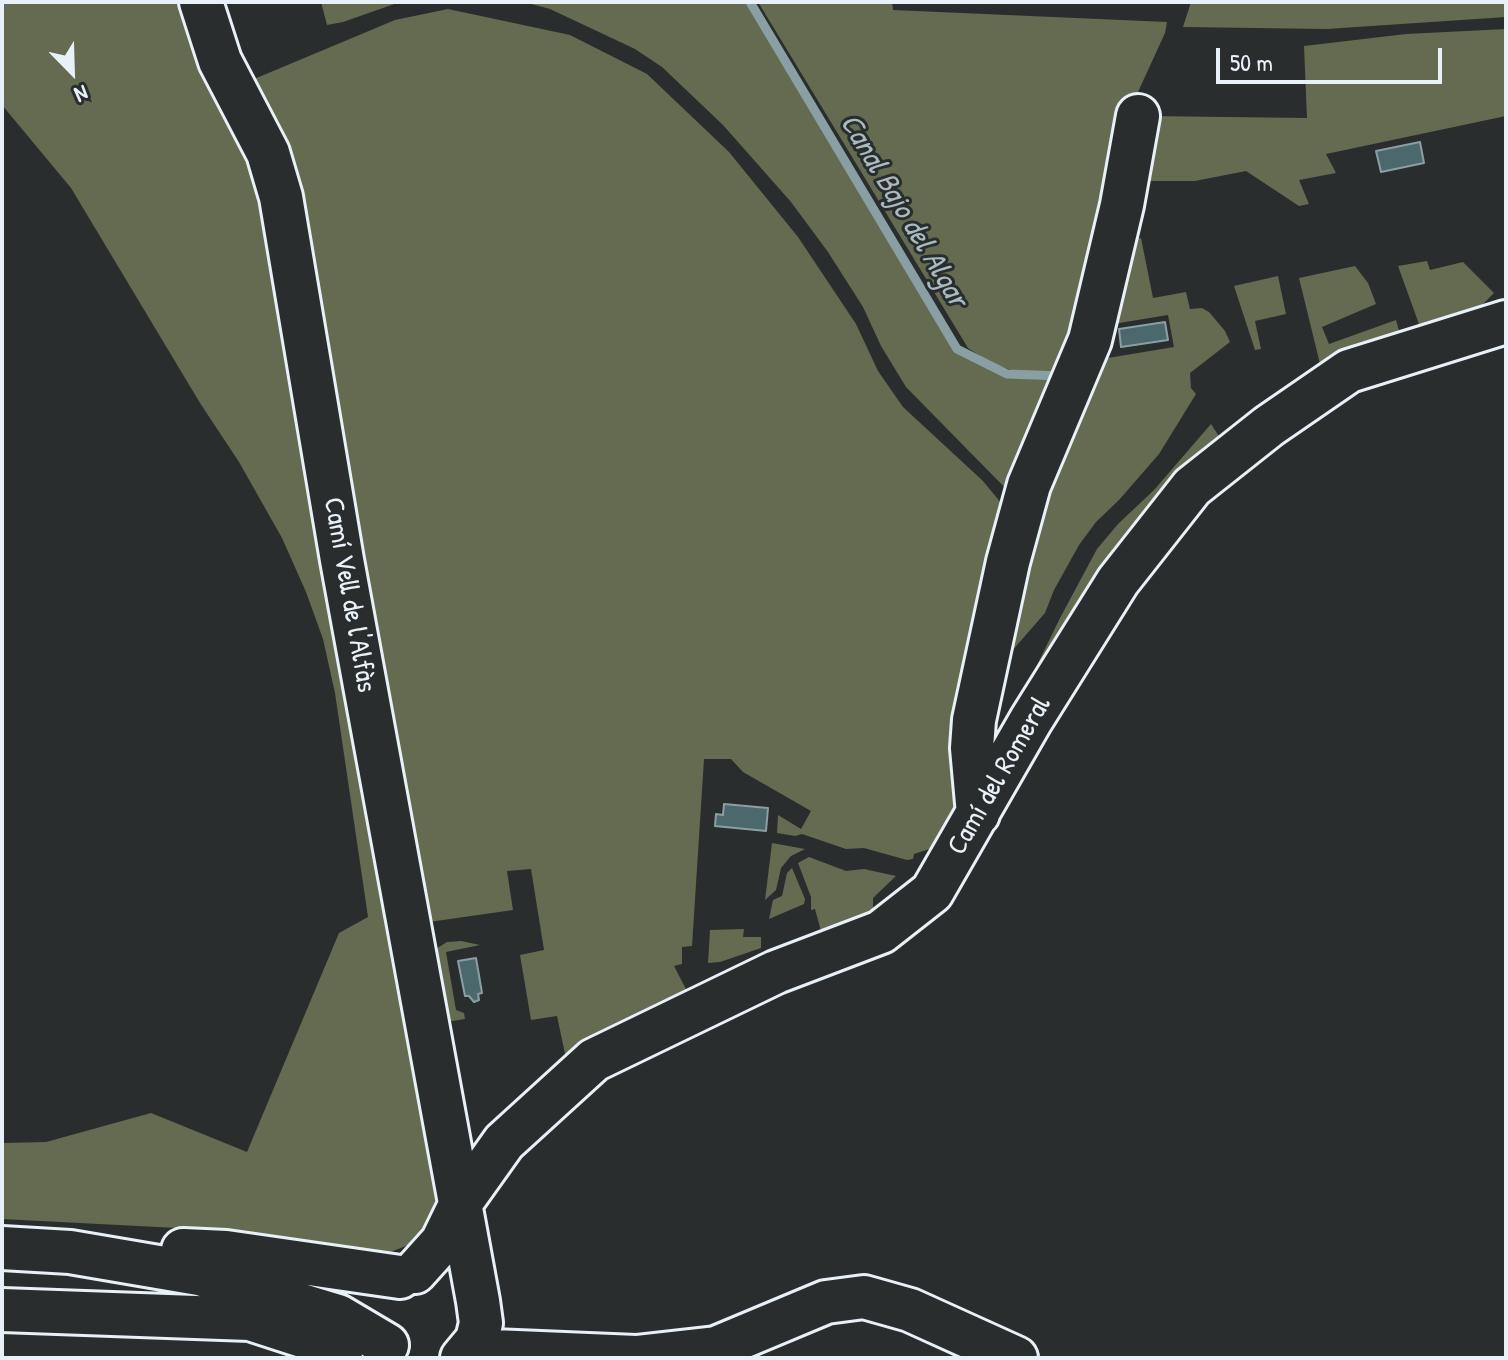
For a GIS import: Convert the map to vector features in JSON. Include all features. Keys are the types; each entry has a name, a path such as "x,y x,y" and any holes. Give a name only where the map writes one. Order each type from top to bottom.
{"street":[{"name":"Camí Vell de l'Alfàs","path":"201,2 220,61 268,153 281,197 342,560 462,1201 476,1343"},
{"path":"978,814 972,748 974,720 1008,562 1029,485 1090,340 1122,205 1138,116"},
{"name":"Camí del Romeral","path":"393,1352 380,1326 381,1308 388,1291 442,1242 462,1201 504,1142 594,1060 776,972 881,932 932,892 1031,720 1118,581 1192,487 1269,426 1349,371 1506,322"},
{"path":"70,1252 133,1247 226,1252 408,1274 425,1268 450,1271 469,1285 476,1343 636,1357 716,1348 826,1302 864,1297 910,1310 1016,1358"},
{"path":"2,1248 70,1252 199,1274 338,1316 393,1352"},
{"path":"2,1310 250,1319 324,1343 341,1358"}],"green space":[{"path":"2,2 181,2 201,58 254,181 437,1196 427,1231 411,1244 380,1256 235,1231 2,1219 2,1143 46,1142 151,1113 247,1152 339,933 368,917 335,693 323,639 306,592 282,538 239,462 200,403 71,188 2,105"},
{"path":"321,2 400,2 327,25"},
{"path":"524,2 746,2 956,349 1007,375 1062,377 1016,499 906,387 881,346 863,307 828,252 791,202 723,125 662,67 635,49 550,9"},
{"path":"758,2 892,2 893,10 1167,22 1127,127 1064,372 1014,371 992,364 968,348"},
{"path":"1191,2 1506,2 1506,17 1327,29 1183,27"},
{"path":"448,9 570,35 647,74 729,152 798,237 856,324 878,371 903,407 983,481 1010,514 967,785 942,845 914,854 913,859 907,860 864,848 846,849 802,834 777,833 778,815 801,829 811,811 743,772 731,759 704,759 692,946 682,947 682,964 674,966 688,993 647,1008 616,1025 581,1053 568,1068 557,1016 531,1020 520,955 544,950 531,869 507,871 513,910 422,923 247,82 395,20"},
{"path":"1506,29 1506,116 1326,154 1336,173 1299,180 1309,204 1299,206 1246,171 1195,181 1139,181 1148,116 1307,118 1304,46 1406,34"},
{"path":"1141,238 1153,298 1186,292 1190,309 1202,308 1209,312 1230,342 1190,373 1191,388 1196,394 1159,454 1096,522 1079,545 1045,613 1011,652 1002,682 1016,560 1090,361 1174,347 1168,315 1101,326 1123,241"},
{"path":"1427,261 1430,270 1463,262 1494,293 1482,305 1493,314 1424,338 1398,266"},
{"path":"1355,266 1368,283 1376,304 1322,327 1329,344 1396,320 1403,345 1321,368 1299,278"},
{"path":"1278,276 1286,314 1255,321 1261,349 1255,350 1234,286"},
{"path":"1211,424 1224,444 1024,692 1097,549"},
{"path":"772,843 805,849 791,856 781,868 776,890 765,900"},
{"path":"809,857 846,871 864,869 896,876 873,898 873,917 821,931 815,909 811,910 811,897 798,863"},
{"path":"792,868 805,899 804,904 769,919 773,900 782,896 787,873"},
{"path":"744,929 743,937 761,937 761,948 708,963 710,930"},
{"path":"447,942 480,945 446,952 456,1010 464,1013 465,1019 440,1023 431,952"}],"water":[{"path":"1420,142 1424,163 1381,172 1376,151"},
{"path":"1165,322 1168,340 1121,347 1119,329"},
{"path":"724,804 768,808 766,831 715,826 716,814 723,815"},
{"path":"476,958 482,993 478,994 479,1000 474,1002 465,996 458,961"}],"waterway":[{"name":"Canal Bajo del Algar","path":"750,2 957,349 1007,374 1062,376"}]}
